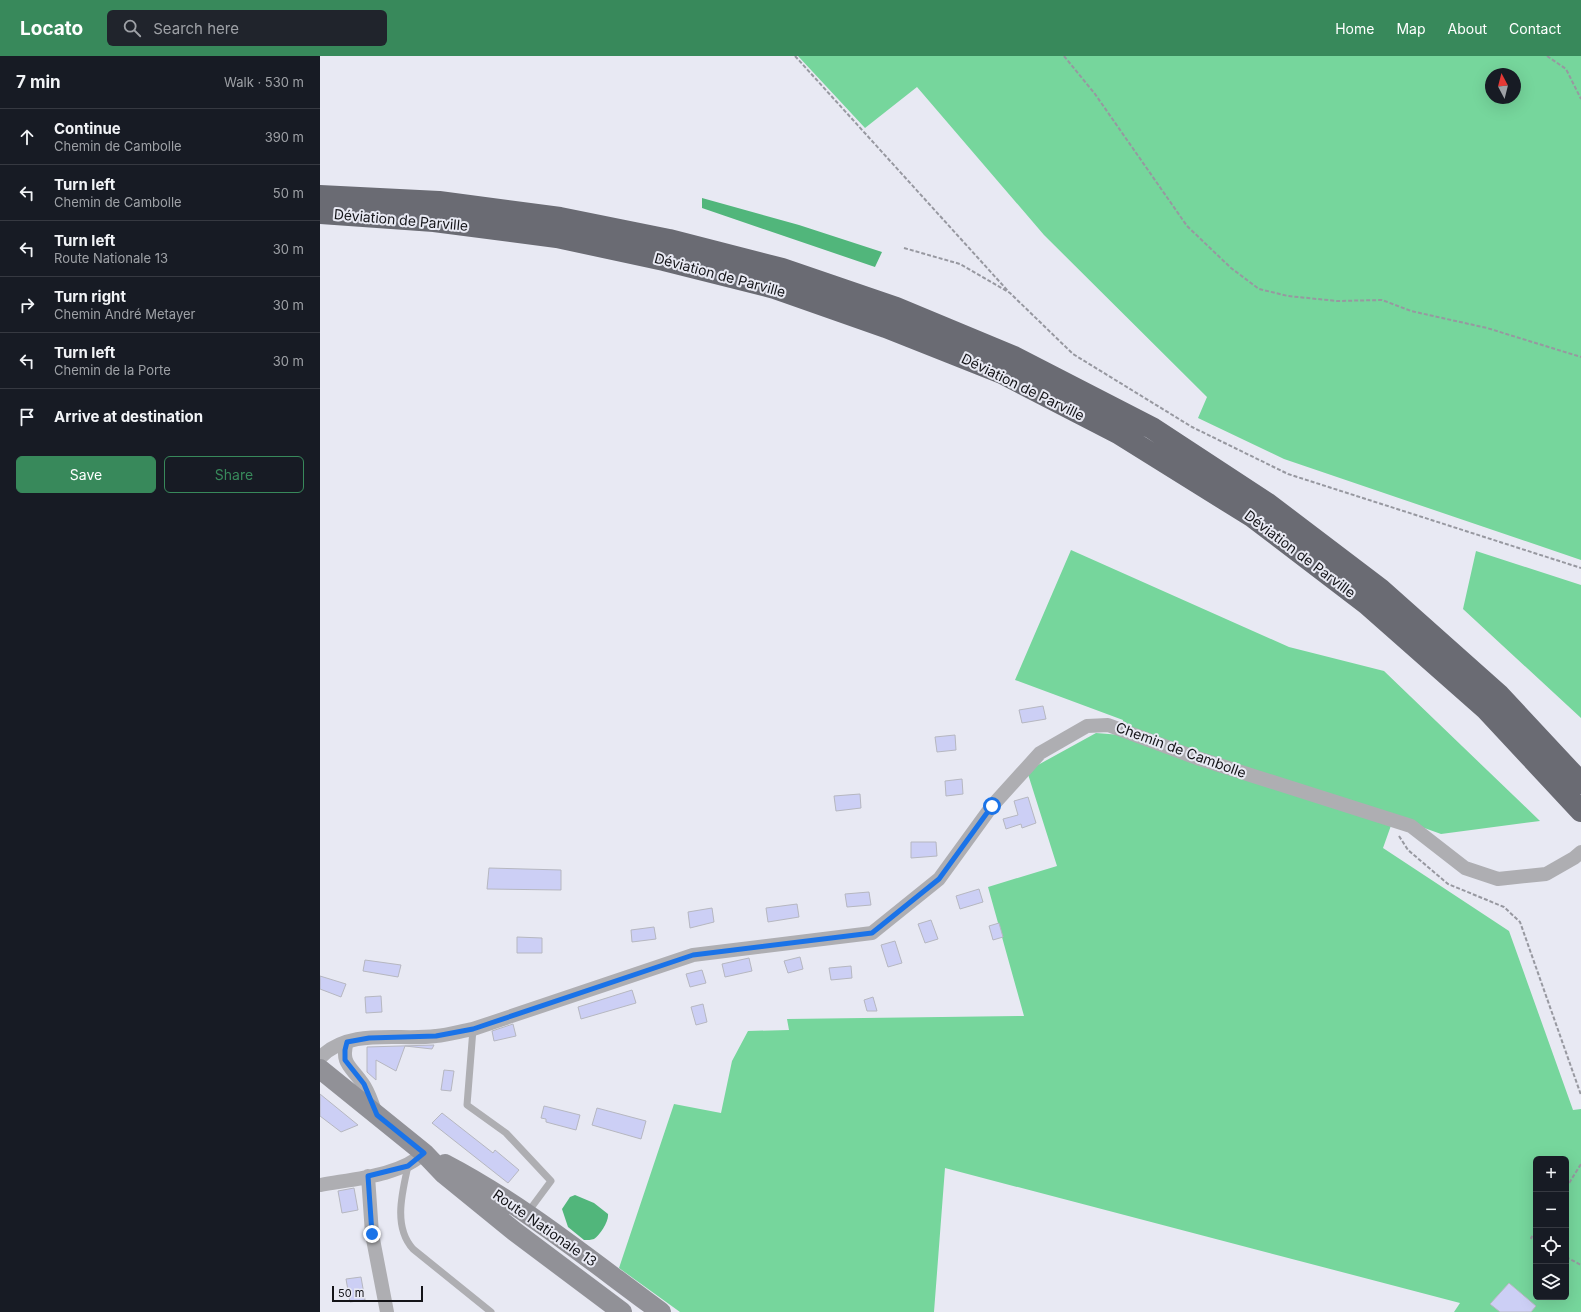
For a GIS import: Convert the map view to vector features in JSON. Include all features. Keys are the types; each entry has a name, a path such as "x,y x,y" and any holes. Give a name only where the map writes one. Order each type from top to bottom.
{"highway":[{"name":"Déviation de Parville","path":"320,196 439,202 560,218 669,240 796,274 896,308 1014,357 1152,428 1268,504 1380,589 1499,694 1581,783"},
{"name":"Déviation de Parville","path":"320,214 434,221 557,237 664,260 775,288 886,326 1002,373 1118,433 1253,517 1367,604 1486,709 1581,811"}],"main road":[{"name":"Route Nationale 13","path":"320,1069 424,1153 444,1174 509,1227 622,1312"},
{"name":"Route Nationale 13","path":"424,1153 478,1181 527,1214 661,1312"}],"street":[{"name":"Chemin de Cambolle","path":"320,1058 325,1052 347,1042 369,1038 436,1036 473,1029 693,955 872,933 939,879 992,806 1040,753 1087,726 1108,725 1197,758 1411,826 1465,868 1498,879 1546,874 1578,855"},
{"path":"347,1042 345,1060 364,1084 377,1115"},
{"path":"320,1185 368,1176 408,1166 424,1153"},
{"path":"368,1176 372,1234 387,1312"}],"lane":[{"path":"473,1029 467,1106 506,1133 551,1181 527,1214"},
{"path":"408,1166 403,1190 400,1221 405,1241 491,1312"}],"path":[{"path":"795,56 1010,293 1073,354 1192,427 1288,474 1581,568"},
{"path":"1064,56 1095,94 1187,226 1231,268 1259,289 1288,296 1338,301 1382,300 1411,311 1487,328 1581,357"},
{"path":"1547,56 1566,69 1581,99"},
{"path":"904,248 960,264 1010,293"},
{"path":"1395,821 1399,838 1408,850 1448,884 1504,907 1520,922 1581,1095"},
{"path":"1569,1183 1581,1164"},
{"path":"1569,1259 1581,1265"}],"shaded area":[{"path":"798,56 1581,56 1581,560 1284,459 1198,418 1207,397 1044,235 917,87 865,128"},
{"path":"702,198 799,225 882,252 875,267 702,208"},
{"path":"1071,550 1289,647 1384,671 1540,821 1441,834 1394,817 1383,848 1509,931 1573,1110 1581,1109 1581,1312 1454,1312 1460,1303 945,1168 934,1312 680,1312 619,1268 674,1104 721,1113 732,1061 748,1031 789,1030 787,1019 1024,1016 988,887 1057,866 1027,771 1096,733 1121,735 1123,720 1015,680"},
{"path":"1476,551 1581,585 1581,718 1463,609"},
{"path":"575,1195 594,1203 608,1214 604,1228 594,1239 584,1240 568,1227 562,1209 570,1197"}],"building":[{"path":"1043,706 1046,719 1022,723 1019,710"},
{"path":"955,735 956,750 937,752 935,737"},
{"path":"962,779 963,794 946,796 945,781"},
{"path":"860,794 861,808 836,811 834,796"},
{"path":"1028,797 1036,823 1022,828 1021,824 1006,829 1003,819 1018,815 1014,801"},
{"path":"911,842 936,842 937,856 911,858"},
{"path":"489,868 561,870 561,890 487,889"},
{"path":"979,889 983,902 960,909 956,896"},
{"path":"869,892 871,905 847,907 845,894"},
{"path":"797,904 799,917 768,922 766,908"},
{"path":"712,908 714,922 690,928 688,912"},
{"path":"931,920 938,939 925,943 918,924"},
{"path":"999,923 1003,937 993,940 989,926"},
{"path":"654,927 656,939 632,942 631,930"},
{"path":"517,937 542,938 542,953 517,953"},
{"path":"895,941 902,963 888,967 881,945"},
{"path":"800,957 803,969 788,973 784,961"},
{"path":"749,958 752,971 725,977 722,964"},
{"path":"365,960 401,965 398,977 363,971"},
{"path":"851,966 852,978 831,980 829,968"},
{"path":"702,970 706,983 690,987 686,974"},
{"path":"320,976 346,984 341,997 320,989"},
{"path":"632,990 636,1003 581,1019 578,1007"},
{"path":"381,996 382,1012 366,1013 365,997"},
{"path":"873,997 877,1011 867,1011 864,1000"},
{"path":"703,1004 707,1022 696,1025 691,1007"},
{"path":"513,1024 516,1036 494,1041 492,1031"},
{"path":"434,1045 432,1049 405,1046 396,1071 376,1060 376,1080 367,1072 367,1047"},
{"path":"444,1070 454,1071 451,1091 441,1090"},
{"path":"320,1094 358,1125 341,1132 320,1116"},
{"path":"544,1106 580,1115 576,1130 546,1122 546,1119 541,1118"},
{"path":"597,1108 646,1121 641,1139 592,1125"},
{"path":"442,1113 493,1153 495,1150 519,1170 508,1183 432,1123"},
{"path":"354,1188 358,1210 342,1213 338,1191"},
{"path":"361,1277 365,1300 350,1302 346,1279"},
{"path":"1509,1283 1536,1306 1531,1312 1500,1312 1490,1304"}],"route":[{"path":"372,1234 368,1176 408,1166 415,1162 424,1153 377,1115 364,1084 345,1060 347,1042 369,1038 436,1036 473,1029 693,955 872,933 939,879 992,806"}]}
